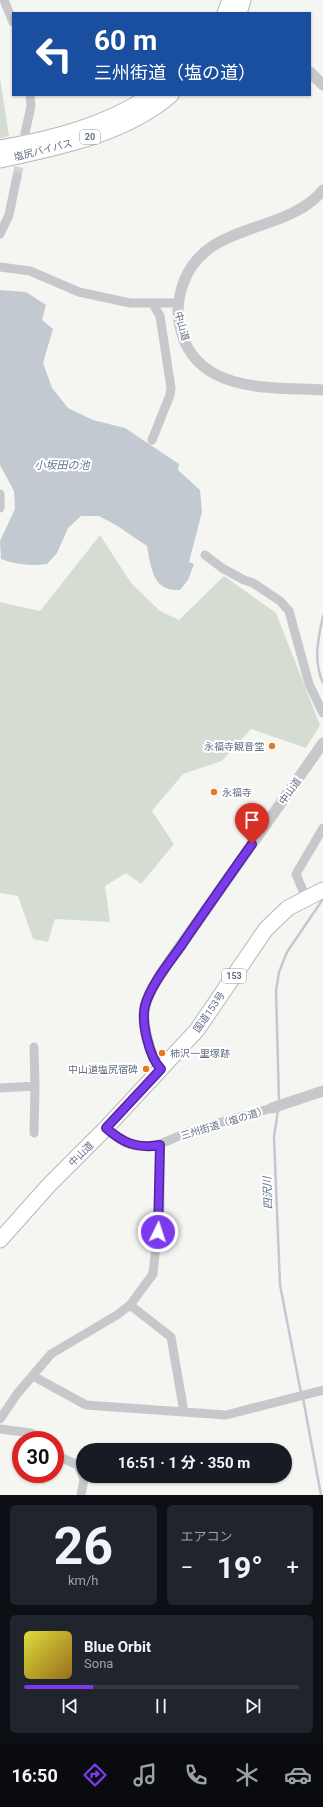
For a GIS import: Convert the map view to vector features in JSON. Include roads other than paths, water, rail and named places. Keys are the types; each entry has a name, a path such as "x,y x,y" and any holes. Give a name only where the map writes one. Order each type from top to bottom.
{"highway":[{"path":"225,12 230,0"},
{"path":"239,12 243,0"},
{"name":"塩尻バイパス","path":"0,148 44,139 100,121 149,96"},
{"name":"塩尻バイパス","path":"0,160 45,151 111,130 147,113 170,96"},
{"name":"国道153号","path":"161,1069 197,1030 251,948 266,929 288,908 315,894"},
{"name":"中山道","path":"0,1240 49,1185 106,1128 161,1069"}],"street":[{"path":"4,0 12,20"},
{"path":"311,73 323,84"},
{"path":"25,133 31,106 30,96"},
{"path":"0,234 8,215 17,176"},
{"name":"中山道","path":"323,190 305,207 292,214 231,235 216,243 194,262 185,276 177,303 178,315 185,341 191,352 210,372 236,383 323,390"},
{"path":"0,267 30,271 79,292 130,303 177,303"},
{"path":"152,440 170,395 171,388 160,316 153,304"},
{"path":"0,494 0,508"},
{"path":"205,555 222,568 264,590 280,601 289,611 309,684 323,713"},
{"name":"中山道","path":"161,1069 155,1063 148,1045 144,1016 144,1007 147,998 174,955 323,743"},
{"path":"315,894 296,874 323,828"},
{"path":"34,1047 34,1134"},
{"path":"0,1088 35,1086"},
{"name":"三州街道（塩の道）","path":"106,1128 128,1144 148,1147 160,1145 188,1132 272,1108 323,1091"},
{"path":"0,1419 17,1394 51,1354 130,1306 153,1274 160,1208 160,1145"},
{"path":"130,1306 171,1337 184,1412"},
{"path":"33,1376 86,1404 226,1415 323,1390"},
{"path":"0,1429 16,1431"},
{"path":"64,1459 78,1465 84,1479 81,1495"}],"water":[{"name":"小坂田の池","path":"0,290 26,292 46,305 42,320 53,329 43,363 52,388 68,408 93,420 125,428 179,464 178,470 200,490 202,512 189,562 194,564 188,580 180,590 171,590 159,583 152,570 147,546 116,525 99,516 81,516 68,528 57,553 47,564 35,565 13,563 1,559 0,541 15,509 14,491 0,465"}],"waterway":[{"name":"四沢川","path":"323,616 317,650 318,666 323,683"},
{"name":"四沢川","path":"279,1101 276,991 279,972 287,952 323,899"},
{"name":"四沢川","path":"278,1110 274,1137 280,1285 301,1393"},
{"name":"四沢川","path":"303,1398 321,1495"}],"tunnel":[{"path":"17,176 22,152"}],"place":[{"name":"永福寺観音堂","path":"272,746"},
{"name":"永福寺","path":"214,792"},
{"name":"柿沢一里塚跡","path":"162,1053"},
{"name":"中山道塩尻宿碑","path":"146,1069"}]}
